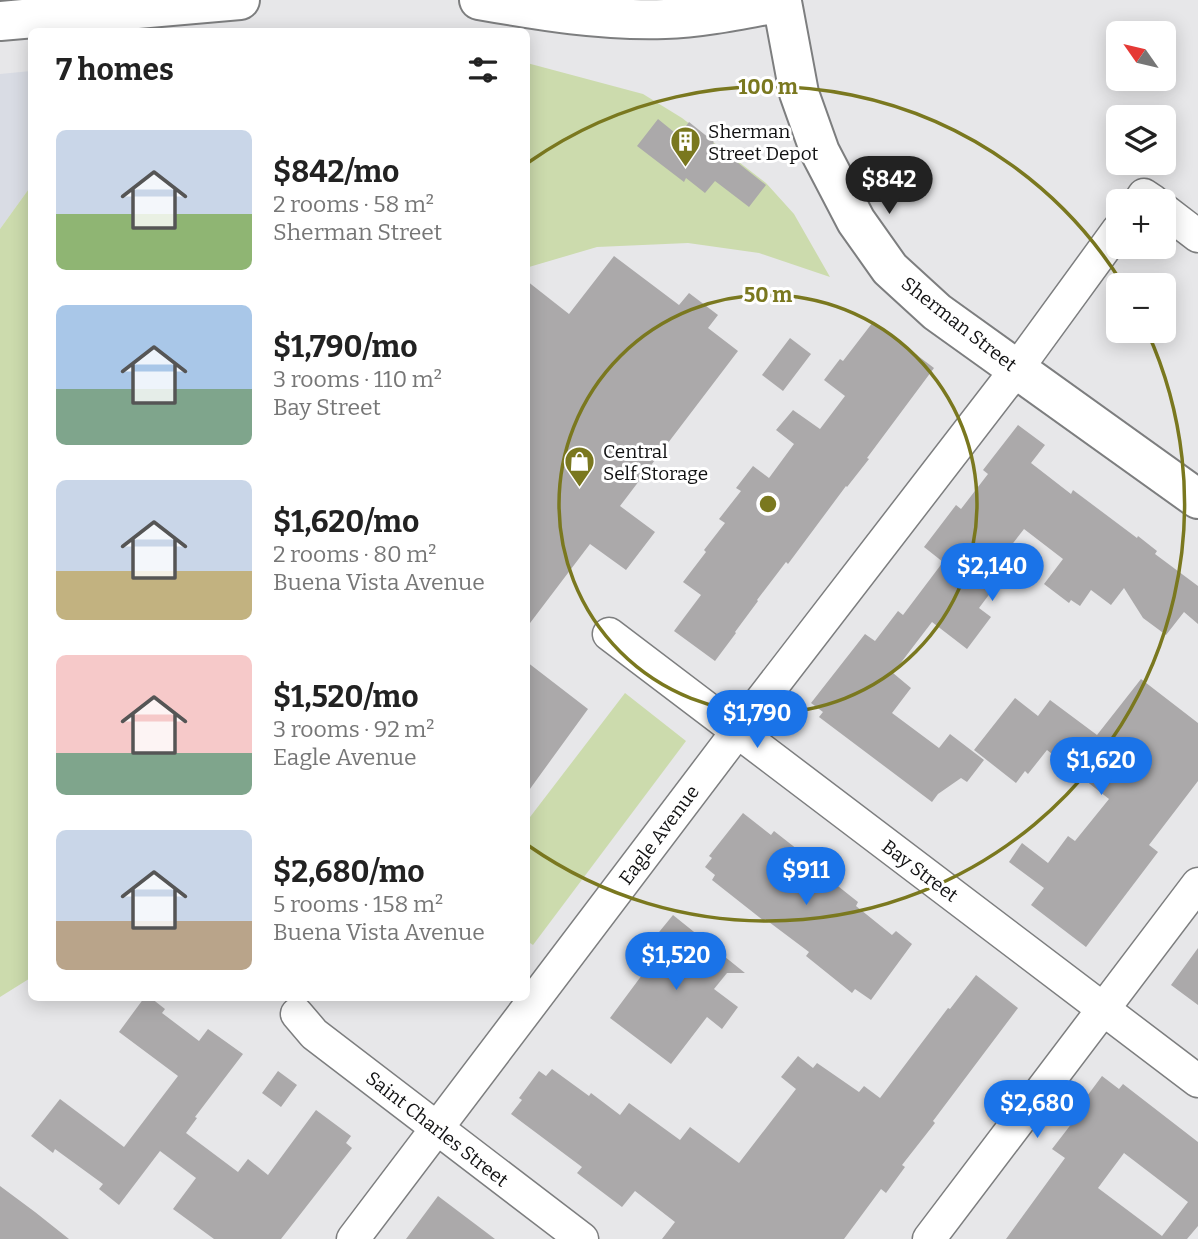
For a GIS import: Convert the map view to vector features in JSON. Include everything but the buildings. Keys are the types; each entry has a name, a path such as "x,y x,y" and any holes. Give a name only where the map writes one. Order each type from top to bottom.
{"street":[{"path":"479,0 602,18 667,19 789,1"},
{"path":"0,21 158,4 221,1"},
{"name":"Sherman Street","path":"789,1 799,93 820,152 856,221 890,269 937,312 1198,499"},
{"path":"1176,219 1198,236"},
{"name":"Eagle Avenue","path":"353,1239 737,732 1016,370 1106,246"},
{"name":"Bay Street","path":"610,634 1198,1081"},
{"path":"929,1239 1198,884"},
{"name":"Saint Charles Street","path":"297,1014 314,1034 582,1239"}],"shaded area":[{"path":"28,71 28,190 0,229 0,74"}],"green space":[{"path":"530,64 643,94 682,118 766,183 794,214 830,277 759,253 688,243 597,247 530,267"},
{"path":"28,190 28,980 0,997 0,229"},
{"path":"625,693 686,741 533,945 530,943 530,817"}],"place":[{"name":"Sherman Street Depot","path":"685,169"},
{"name":"Central Self Storage","path":"580,489"}]}
